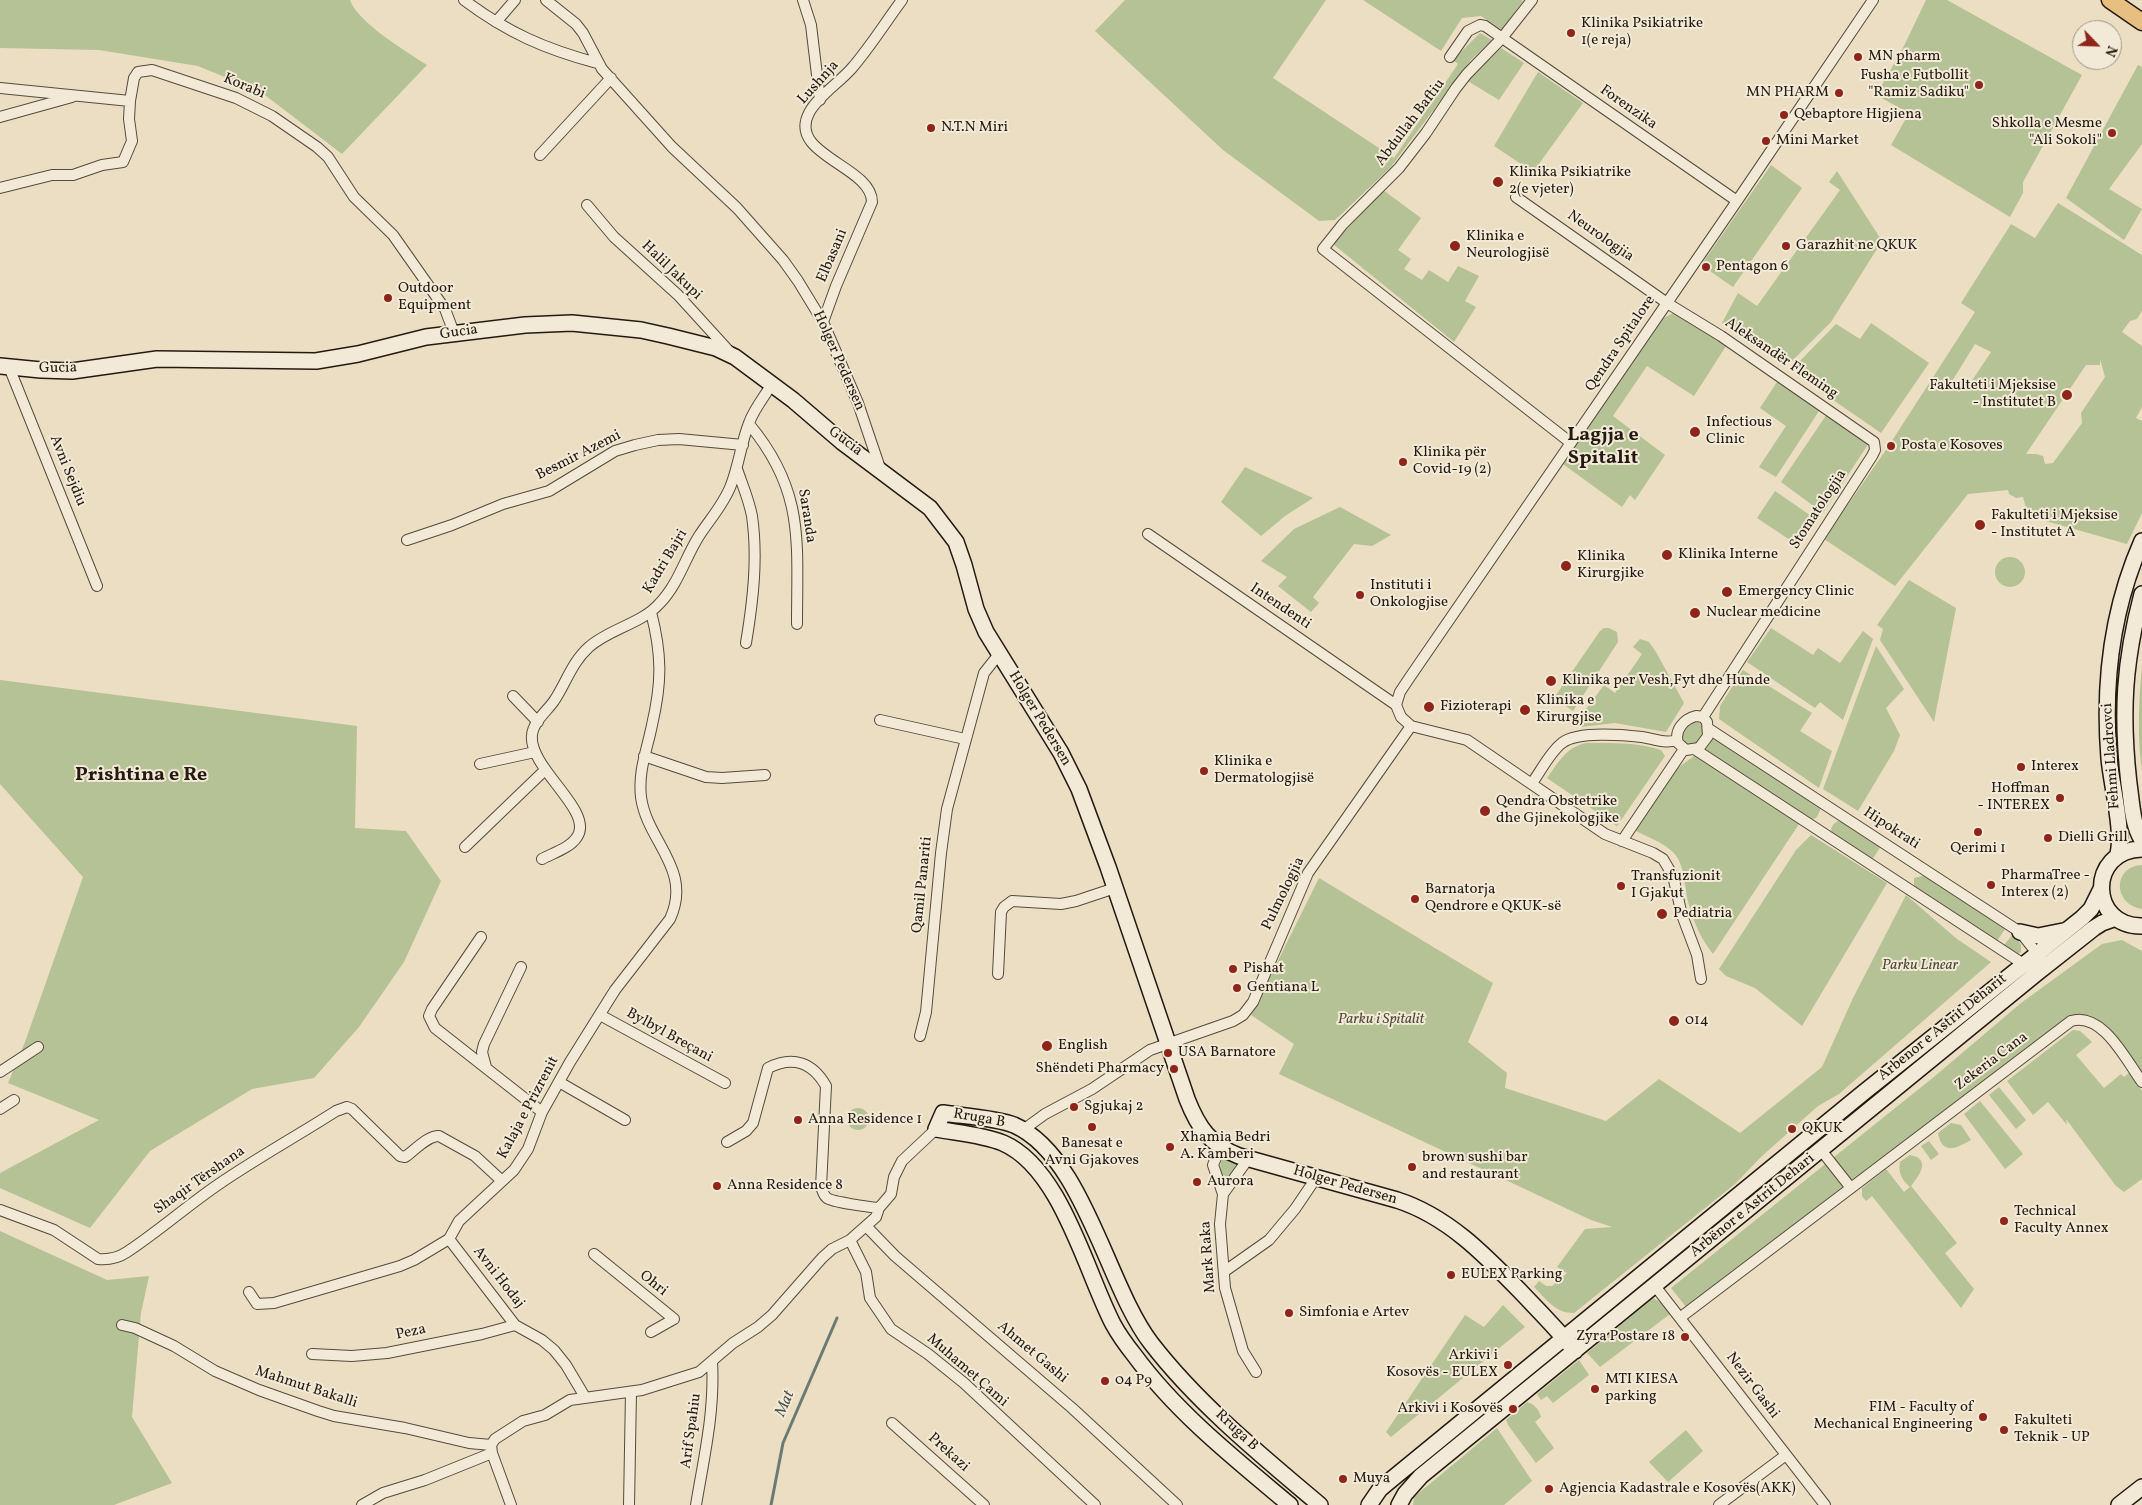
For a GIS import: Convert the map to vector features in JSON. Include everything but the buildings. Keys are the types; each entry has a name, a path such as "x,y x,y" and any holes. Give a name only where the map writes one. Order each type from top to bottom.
{"main road":[{"path":"2110,0 2142,22"},
{"name":"Gucia","path":"5,367 72,371 157,359 316,361 343,358 426,337 525,325 572,323 641,330 698,342 735,357 772,384 842,442 880,468"},
{"name":"Holger Pedersen","path":"880,468 930,508 943,522 958,548 976,609 998,654 1036,711 1070,771 1087,810 1115,888 1167,1043 1195,1119 1203,1132 1220,1148 1248,1159 1406,1203 1448,1225 1498,1268 1575,1351"},
{"name":"Fehmi Lladrovci","path":"2117,857 2120,839 2108,740 2108,674 2122,595 2142,540"},
{"name":"Fehmi Lladrovci","path":"2142,594 2129,652 2124,704 2124,729 2131,800 2136,828 2142,840"},
{"path":"2024,964 2091,909 2101,889 2105,871 2117,857 2129,851 2142,850"},
{"path":"2101,889 2107,908 2116,918 2130,925 2141,926"},
{"name":"Arbënor e Astrit Dehari","path":"1399,1505 1405,1494 1421,1476 2094,928 2116,918"},
{"path":"2020,932 2048,936 2069,929"},
{"name":"Arbenor e Astrit Deharit","path":"1863,1092 2024,964"},
{"name":"Arbënor e Astrit Dehari","path":"1369,1505 1380,1489 1863,1092"},
{"name":"Rruga B","path":"1290,1505 1225,1450 1173,1400 1135,1356 1114,1325 1078,1243 1050,1188 1034,1167 1018,1151 1002,1143 936,1129 943,1112 1013,1124 1023,1130 1048,1153 1066,1175 1096,1233 1132,1312 1150,1342 1189,1386 1239,1436 1320,1505"},
{"path":"2119,1505 2142,1487"}],"street":[{"path":"464,0 496,22 542,46 597,63"},
{"path":"496,22 514,0"},
{"name":"Holger Pedersen","path":"546,0 576,24 583,33 597,63 672,147 737,208 783,260 810,298 823,322 858,403 880,468"},
{"path":"803,0 811,25 820,100"},
{"name":"Lushnja","path":"872,202 872,195 865,184 815,146 808,136 806,128 809,114 820,100 853,67 902,0"},
{"name":"Abdullah Baftiu","path":"1532,0 1502,38 1461,81 1399,168 1343,224 1323,249 1571,443"},
{"name":"Qendra Spitalore","path":"1396,705 1407,681 1873,0"},
{"path":"1450,57 1474,27 1485,26 1502,38"},
{"name":"Forenzika","path":"1502,38 1737,201"},
{"name":"Korabi","path":"0,188 52,175 73,175 102,165 123,162 132,141 129,119 134,78 138,72 152,70 236,98 272,116 307,139 328,157 354,197 393,236 445,309 454,334"},
{"path":"540,155 611,78"},
{"path":"0,88 130,101"},
{"path":"0,117 77,95"},
{"name":"Neurologjia","path":"1516,197 1667,303"},
{"name":"Elbasani","path":"823,322 836,286 872,202"},
{"name":"Halil Jakupi","path":"587,205 614,237 678,295 735,357"},
{"name":"Aleksandër Fleming","path":"1667,303 1721,336 1789,382 1868,436 1874,444"},
{"name":"Avni Sejdiu","path":"5,367 97,586"},
{"name":"Kadri Bajri","path":"535,752 532,736 538,722 554,701 574,666 589,647 605,636 651,612 667,595 699,535 724,500 737,469 749,424 772,384"},
{"name":"Saranda","path":"749,424 763,441 775,461 793,505 797,546 797,624"},
{"name":"Besmir Azemi","path":"407,540 452,525 503,504 549,491 615,451 636,445 679,438 743,444"},
{"name":"Stomatologjia","path":"1703,717 1872,456 1875,450 1874,444"},
{"path":"737,469 751,514 754,538 753,596 746,643"},
{"name":"Intendenti","path":"1148,534 1396,705"},
{"name":"Kalaja e Prizrenit","path":"249,1292 258,1304 274,1303 400,1266 449,1239 459,1221 502,1182 522,1160 542,1112 559,1082 631,968 663,929 675,907 676,882 672,865 652,830 642,799 641,770 654,718 660,679 660,657 651,612"},
{"name":"Qamil Panariti","path":"920,1036 926,1012 947,808 984,672 998,654"},
{"path":"513,696 538,722"},
{"path":"1396,705 1401,716 1411,726 1467,740 1604,834 1658,856 1669,867 1673,876 1682,915 1694,946 1701,979"},
{"path":"1676,740 1678,731 1686,720 1696,716 1703,717 1709,729 1705,740 1696,750"},
{"path":"880,720 965,739"},
{"name":"Pulmologjia","path":"1023,1130 1045,1114 1092,1088 1150,1050 1233,1021 1243,1015 1259,989 1308,874 1411,726"},
{"name":"Hipokrati","path":"1709,729 2020,932 2037,954 2042,970"},
{"path":"1532,783 1560,744 1572,738 1616,736 1640,737 1664,742 1676,740"},
{"path":"1676,740 1684,749 1696,750 2024,964 2042,970"},
{"path":"1622,841 1684,749"},
{"path":"480,764 535,752 545,770 573,806 580,826 577,838 572,843 542,859"},
{"path":"644,756 706,777 722,778 765,775"},
{"path":"465,848 545,770"},
{"path":"998,974 1001,912 1008,903 1012,901 1061,904 1115,888"},
{"path":"481,937 439,998 429,1016 435,1028 542,1112"},
{"path":"486,1068 482,1052 484,1044 522,966"},
{"name":"Bylbyl Breçani","path":"600,1015 725,1083"},
{"name":"Zekeria Cana","path":"1681,1317 2071,1021 2085,1020 2101,1027 2142,1082"},
{"path":"0,1072 38,1047"},
{"path":"726,1142 746,1131 752,1123 768,1068 779,1062 809,1066 820,1074 826,1086 821,1187 824,1197 833,1202 846,1202 879,1208"},
{"path":"559,1082 625,1120"},
{"path":"0,1109 14,1100"},
{"name":"Shaqir Tërshana","path":"0,1210 54,1230 66,1236 98,1259 106,1260 126,1252 219,1184 342,1108 347,1107 352,1109 395,1153 405,1157 427,1139 439,1136 475,1156 502,1182"},
{"path":"510,1505 492,1449 495,1439 523,1421 545,1415 570,1400 631,1392 699,1372 733,1343 772,1316 822,1258 850,1240 876,1217 879,1208 891,1194 894,1177 902,1161 936,1129"},
{"name":"Mark Raka","path":"1220,1148 1213,1164 1223,1194 1220,1224 1225,1288 1243,1351 1256,1372"},
{"path":"1820,1150 1851,1188"},
{"name":"Mark Raka","path":"1223,1194 1248,1159"},
{"path":"1225,1271 1269,1240 1295,1209 1316,1178"},
{"name":"Ahmet Gashi","path":"866,1226 894,1256 1065,1402 1177,1505"},
{"name":"Avni Hodaj","path":"449,1239 515,1325 542,1340 554,1350 566,1365 585,1397"},
{"name":"Muhamet Çami","path":"850,1240 866,1272 870,1298 891,1329 928,1354 964,1383 999,1418 1096,1505"},
{"name":"Ohri","path":"594,1254 674,1319 651,1332"},
{"name":"Nezir Gashi","path":"1655,1286 1681,1317 1825,1505"},
{"name":"Mahmut Bakalli","path":"122,1325 135,1328 174,1346 202,1364 224,1375 318,1411 492,1449"},
{"name":"Peza","path":"312,1354 352,1356 386,1353 482,1334 515,1325"},
{"name":"Arif Spahiu","path":"696,1505 711,1422 712,1362"},
{"path":"628,1505 631,1392"},
{"name":"Prekazi","path":"892,1423 984,1505"},
{"path":"362,1505 383,1493 425,1480 492,1449"},
{"path":"1719,1505 1786,1455"}],"green space":[{"path":"0,0 350,0 354,9 372,27 427,65 342,154 261,92 198,66 99,50 0,48"},
{"path":"1125,0 1326,0 1273,78 1394,158 1458,64 1453,60 1480,33 1492,40 1471,60 1390,168 1335,220 1319,221 1223,150 1095,31"},
{"path":"1363,0 1523,1 1502,30 1481,16 1462,18 1441,51"},
{"name":"Fusha e Futbollit \"Ramiz Sadiku\"","path":"1926,0 1947,0 2082,75 2023,182 2023,193 2010,217 1891,145 1909,113 1876,95 1901,52"},
{"path":"1501,48 1524,63 1499,100 1466,80"},
{"path":"2138,65 2142,67 2142,144 2109,189 2142,209 2124,240 2066,198"},
{"path":"1538,72 1583,103 1533,172 1494,146"},
{"path":"1771,165 1802,188 1733,287 1701,265"},
{"path":"1837,171 1882,241 1831,322 1792,361 1775,350 1769,356 1722,323 1738,293 1757,306 1840,190 1829,182"},
{"path":"1383,190 1421,218 1398,250 1411,259 1404,269 1422,280 1429,270 1448,282 1458,266 1479,276 1465,301 1476,307 1454,342 1333,244"},
{"path":"2058,203 2142,255 2142,311 2137,319 2130,321 2122,332 2142,346 2142,407 2136,418 2142,421 2142,513 2127,544 2028,516 2023,497 2016,498 2009,494 2008,490 1968,494 1895,586 1824,539 1888,447 1975,312 1961,303 2011,224 2035,238","holes":["1975,344 1991,352 1967,388 1951,383","2100,359 2105,377 2081,413 2082,423 2053,463 2045,464 2043,456 2026,454 2086,365 2100,365"]},
{"path":"1673,313 1682,313 1728,343 1694,396 1647,366 1613,416 1665,455 1635,500 1630,495 1622,507 1563,464 1664,318"},
{"path":"1871,323 1929,363 1881,433 1820,391 1826,383 1797,364 1836,324 1860,339"},
{"path":"1779,379 1821,408 1776,477 1759,467 1786,426 1760,408"},
{"path":"1827,414 1869,443 1823,513 1781,482"},
{"path":"1245,467 1313,498 1285,516 1261,536 1221,502"},
{"path":"1775,491 1817,520 1799,546 1757,518"},
{"path":"1340,507 1391,535 1372,546 1354,544 1313,597 1319,603 1311,612 1278,586 1287,577 1261,561 1294,529"},
{"path":"2010,557 2016,558 2024,566 2024,578 2016,586 2010,587 2004,586 1996,578 1995,572 1996,566 2004,558"},
{"path":"1909,580 1956,608 1934,722 1880,640 1883,629 1877,625"},
{"path":"1604,628 1617,632 1618,642 1573,711 1554,698 1600,631"},
{"path":"1771,628 1813,655 1818,648 1840,663 1863,631 1873,639 1843,720 1820,702 1815,708 1747,662"},
{"path":"1640,639 1649,642 1656,652 1684,703 1666,732 1615,723 1581,727 1577,723 1580,717 1604,685 1615,693 1642,654 1633,647"},
{"path":"1876,646 1904,689 1886,708 1900,735 1894,751 1858,811 1823,789"},
{"path":"2142,666 2142,769 2139,745 2139,718"},
{"path":"1743,670 1812,713 1800,731 1832,751 1819,788 1719,719 1720,706"},
{"path":"0,680 357,726 355,828 406,831 441,881 404,962 359,1027 314,1078 252,1089 150,1151 90,1228 0,1188 0,1173 99,1120 8,1083 25,1042 83,877 0,784"},
{"path":"1692,722 1700,724 1703,732 1698,743 1691,745 1684,742 1682,735 1685,727"},
{"path":"1714,735 1821,808 1817,817 1809,819 1705,750"},
{"path":"1586,743 1652,747 1661,750 1665,756 1617,826 1547,778 1568,752"},
{"path":"1697,754 1799,824 1713,954 1701,937 1693,918 1687,898 1683,871 1678,859 1665,846 1634,830 1676,769"},
{"path":"1838,821 1843,821 1881,846 1872,860 1832,835 1832,826"},
{"path":"1811,835 1887,883 1802,1026 1755,988 1726,976 1719,969 1796,850"},
{"path":"2142,865 2142,909 2132,906 2125,900 2120,886 2121,878 2126,872 2132,867"},
{"path":"1926,875 2005,929 1997,941 1914,886 1914,878"},
{"name":"Parku i Spitalit","path":"1319,878 1493,983 1468,1042 1507,1073 1505,1088 1606,1121 1659,1079 1740,1133 1822,1067 1853,998 1906,895 1957,939 1991,962 1839,1094 1818,1106 1761,1157 1735,1184 1574,1313 1561,1311 1551,1305 1534,1287 1539,1281 1546,1286 1552,1286 1567,1273 1557,1267 1585,1229 1612,1227 1591,1220 1279,1074 1294,1044 1251,1015"},
{"path":"2014,933 2021,945 2021,952 2018,954 2004,945"},
{"path":"2122,940 2142,951 2142,1075 2097,1019 2089,1015 2078,1015 1850,1181 1687,1308 1671,1288 1935,1076 2021,1003 2102,944"},
{"path":"2073,1030 2080,1031 2092,1042 2076,1055 2104,1088 2121,1074 2124,1077 2129,1073 2142,1091 2142,1179 2124,1192 2116,1186 2066,1119 2067,1125 2048,1102 2033,1115 2007,1081"},
{"path":"1999,1087 2026,1120 2016,1129 1989,1095"},
{"path":"1980,1101 2023,1154 2005,1169 1964,1114"},
{"path":"854,1108 862,1108 869,1115 869,1123 862,1130 854,1130 847,1123 847,1115"},
{"path":"1951,1123 1961,1125 1971,1140 1951,1148 1943,1145 1938,1133"},
{"path":"1929,1141 1939,1154 1931,1160 1921,1146"},
{"path":"1225,1155 1241,1161 1230,1177 1226,1177 1219,1172"},
{"path":"1910,1155 1921,1160 1922,1164 1920,1173 1911,1186 1957,1243 1945,1253 1974,1289 1961,1308 1872,1196 1866,1201 1862,1196 1862,1188 1886,1169 1904,1192 1910,1187 1901,1176 1900,1162"},
{"path":"0,1231 107,1280 149,1276 141,1313 132,1417 172,1483 114,1505 0,1505"},
{"path":"1653,1298 1662,1303 1670,1314 1600,1367 1587,1353"},
{"path":"1503,1305 1525,1327 1391,1437 1386,1432 1465,1315 1484,1327"},
{"path":"1579,1360 1589,1375 1553,1403 1547,1396 1541,1400 1537,1394"},
{"path":"1527,1402 1539,1412 1541,1417 1535,1422 1554,1448 1536,1463 1506,1420"},
{"path":"1497,1428 1532,1481 1504,1505 1413,1505 1414,1497"},
{"path":"1686,1430 1703,1451 1668,1482 1649,1462"}],"waterway":[{"name":"Mat","path":"771,1505 783,1443 837,1318"}],"place":[{"name":"Klinika Psikiatrike 1(e reja)","path":"1571,33"},
{"name":"MN pharm","path":"1858,57"},
{"name":"Fusha e Futbollit \"Ramiz Sadiku\"","path":"1979,85"},
{"name":"MN PHARM","path":"1839,93"},
{"name":"Qebaptore Higjiena","path":"1784,115"},
{"name":"N.T.N Miri","path":"931,128"},
{"name":"Shkolla e Mesme \"Ali Sokoli\"","path":"2112,133"},
{"name":"Mini Market","path":"1766,141"},
{"name":"Klinika Psikiatrike 2(e vjeter)","path":"1498,182"},
{"name":"Klinika e Neurologjisë","path":"1455,246"},
{"name":"Garazhit ne QKUK","path":"1786,246"},
{"name":"Pentagon 6","path":"1706,267"},
{"name":"Outdoor Equipment","path":"388,298"},
{"name":"Fakulteti i Mjeksise - Institutet B","path":"2067,395"},
{"name":"Infectious Clinic","path":"1695,432"},
{"name":"Posta e Kosoves","path":"1891,446"},
{"name":"Klinika për Covid-19 (2)","path":"1403,462"},
{"name":"Fakulteti i Mjeksise - Institutet A","path":"1980,525"},
{"name":"Klinika Interne","path":"1667,555"},
{"name":"Klinika Kirurgjike","path":"1566,566"},
{"name":"Emergency Clinic","path":"1727,592"},
{"name":"Instituti i Onkologjise","path":"1360,595"},
{"name":"Nuclear medicine","path":"1695,613"},
{"name":"Klinika per Vesh,Fyt dhe Hunde","path":"1551,681"},
{"name":"Fizioterapi","path":"1429,707"},
{"name":"Klinika e Kirurgjise","path":"1525,710"},
{"name":"Interex","path":"2021,767"},
{"name":"Klinika e Dermatologjisë","path":"1204,771"},
{"name":"Hoffman - INTEREX","path":"2060,798"},
{"name":"Qendra Obstetrike dhe Gjinekologjike","path":"1485,811"},
{"name":"Qerimi 1","path":"1978,832"},
{"name":"Dielli Grill","path":"2048,838"},
{"name":"PharmaTree - Interex (2)","path":"1991,885"},
{"name":"Transfuzionit I Gjakut","path":"1621,886"},
{"name":"Barnatorja Qendrore e QKUK-së","path":"1415,899"},
{"name":"Pediatria","path":"1662,914"},
{"name":"Pishat","path":"1233,969"},
{"name":"Gentiana L","path":"1237,988"},
{"name":"014","path":"1674,1021"},
{"name":"English","path":"1047,1046"},
{"name":"USA Barnatore","path":"1168,1053"},
{"name":"Shëndeti Pharmacy","path":"1174,1069"},
{"name":"Sgjukaj 2","path":"1074,1107"},
{"name":"Anna Residence 1","path":"798,1120"},
{"name":"Banesat e Avni Gjakoves","path":"1092,1127"},
{"name":"QKUK","path":"1792,1129"},
{"name":"Xhamia Bedri A. Kamberi","path":"1170,1147"},
{"name":"brown sushi bar and restaurant","path":"1412,1167"},
{"name":"Aurora","path":"1197,1182"},
{"name":"Anna Residence 8","path":"717,1186"},
{"name":"Technical Faculty Annex","path":"2004,1221"},
{"name":"EULEX Parking","path":"1451,1275"},
{"name":"Simfonia e Artev","path":"1289,1313"},
{"name":"Zyra Postare 18","path":"1685,1337"},
{"name":"Arkivi i Kosovës - EULEX","path":"1508,1365"},
{"name":"04 P9","path":"1105,1381"},
{"name":"MTI KIESA parking","path":"1595,1389"},
{"name":"Arkivi i Kosovës","path":"1513,1409"},
{"name":"FIM - Faculty of Mechanical Engineering","path":"1983,1417"},
{"name":"Fakulteti Teknik - UP","path":"2004,1430"},
{"name":"Muya","path":"1343,1479"},
{"name":"Agjencia Kadastrale e Kosovës(AKK)","path":"1549,1489"}],"district":[{"name":"Lagjja e Spitalit","path":"1603,448"},
{"name":"Prishtina e Re","path":"141,776"}],"park label":[{"name":"Parku Linear","path":"1920,966"}]}
